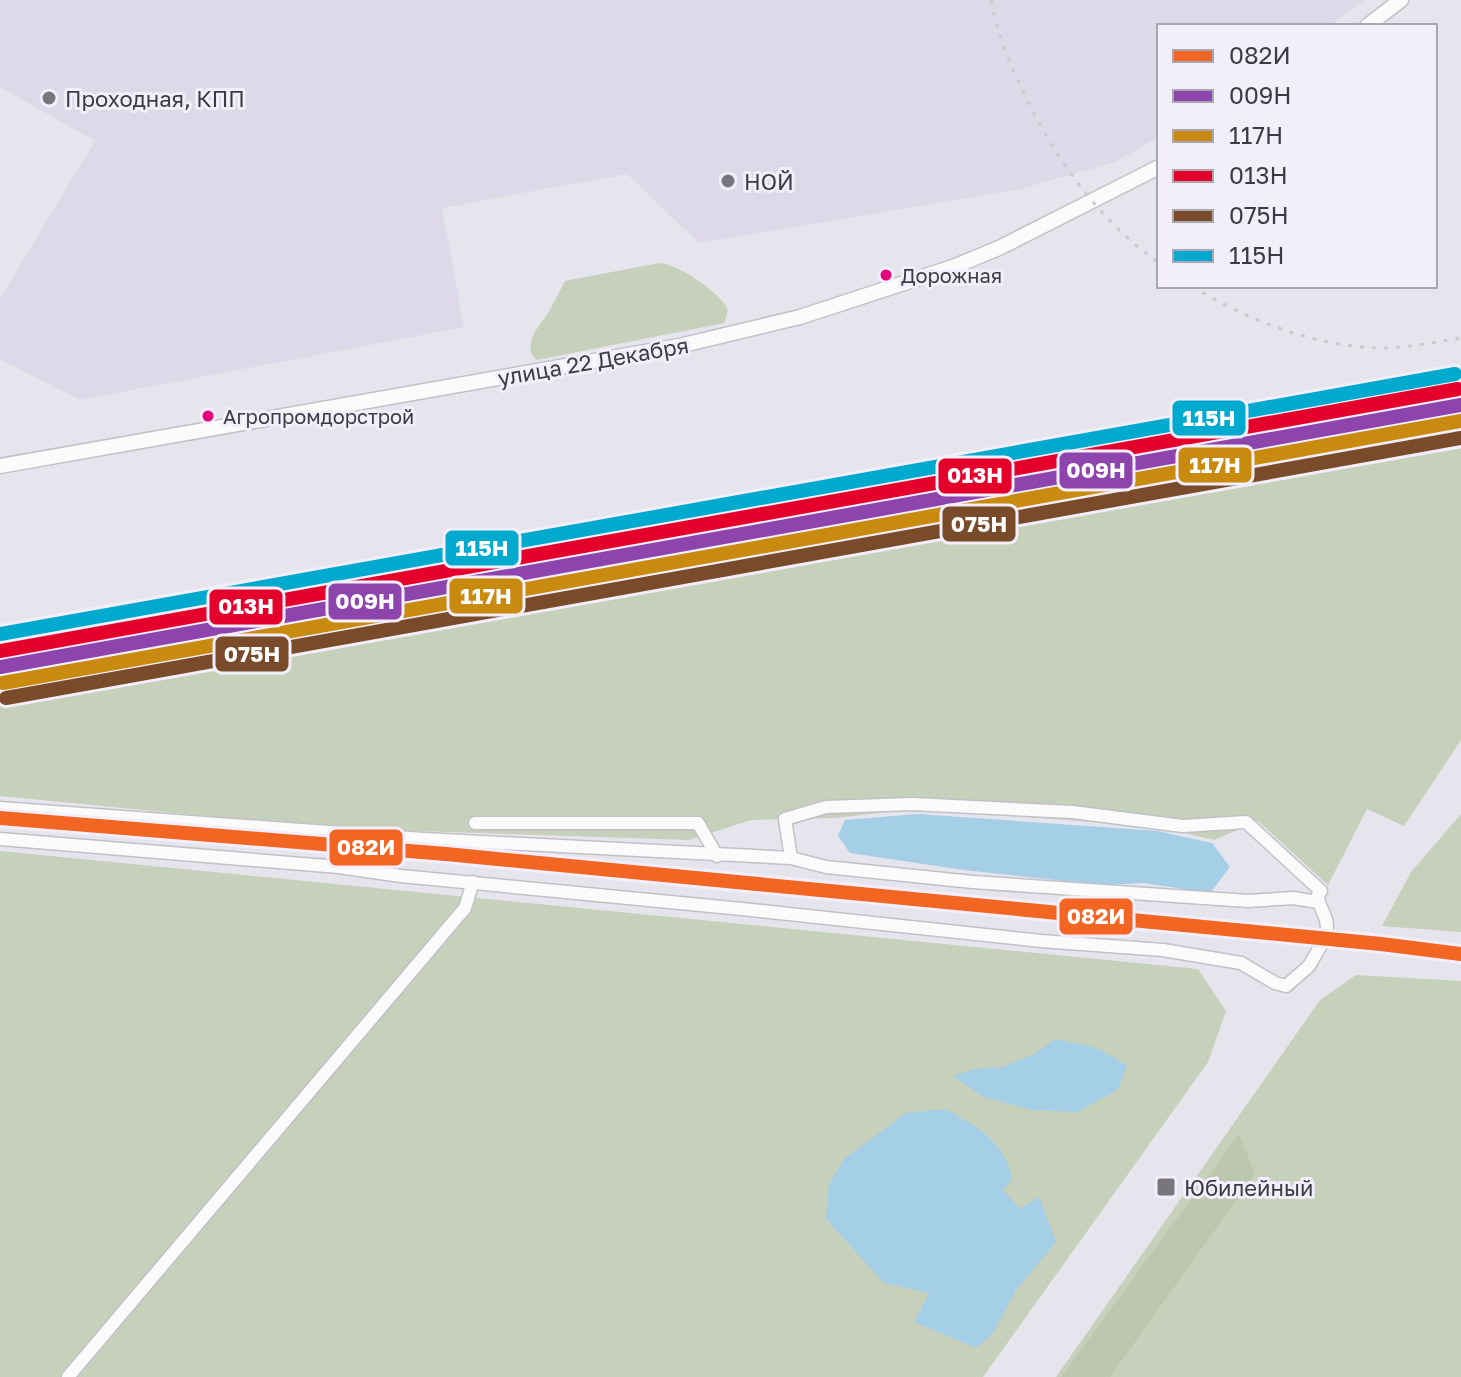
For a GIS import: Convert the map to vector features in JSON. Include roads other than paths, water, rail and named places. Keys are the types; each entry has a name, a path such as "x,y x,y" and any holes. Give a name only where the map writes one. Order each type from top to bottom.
{"main road":[{"path":"1370,24 1401,0"},
{"name":"улица 22 Декабря","path":"0,466 649,351 800,317 919,280 965,262 1157,168"}],"street":[{"path":"0,839 339,867 401,876 1041,941 1163,950 1241,963 1286,986 1309,966 1325,936 1326,914 1318,902 1321,891 1246,822 1183,826 1072,812 912,804 826,807 785,819 791,858"},
{"path":"0,808 424,839 791,858 826,867 973,882 1248,901 1293,898 1318,902"},
{"path":"475,823 698,823 717,856"},
{"path":"68,1377 465,908 473,882"}],"water":[{"path":"918,814 1158,831 1212,843 1230,867 1210,893 1144,883 1102,885 964,870 850,853 838,836 845,820"},
{"path":"1055,1039 1094,1047 1127,1065 1118,1089 1078,1112 1032,1110 983,1097 953,1076 975,1069 1003,1067 1034,1054"},
{"path":"945,1109 978,1128 996,1145 1009,1166 1012,1179 1003,1190 1020,1209 1039,1197 1056,1242 1016,1290 993,1333 976,1348 914,1322 929,1293 884,1283 826,1219 829,1184 845,1158 906,1113"}],"railway":[{"path":"991,0 999,33 1016,76 1062,161 1096,206 1157,261"},
{"path":"1195,288 1259,320 1306,337 1331,342 1390,348 1461,338"}],"place":[{"name":"Проходная, КПП","path":"49,98"},
{"name":"НОЙ","path":"728,181"},
{"name":"Дорожная","path":"886,275"},
{"name":"Агропромдорстрой","path":"208,416"},
{"name":"Юбилейный","path":"1166,1187"}]}
